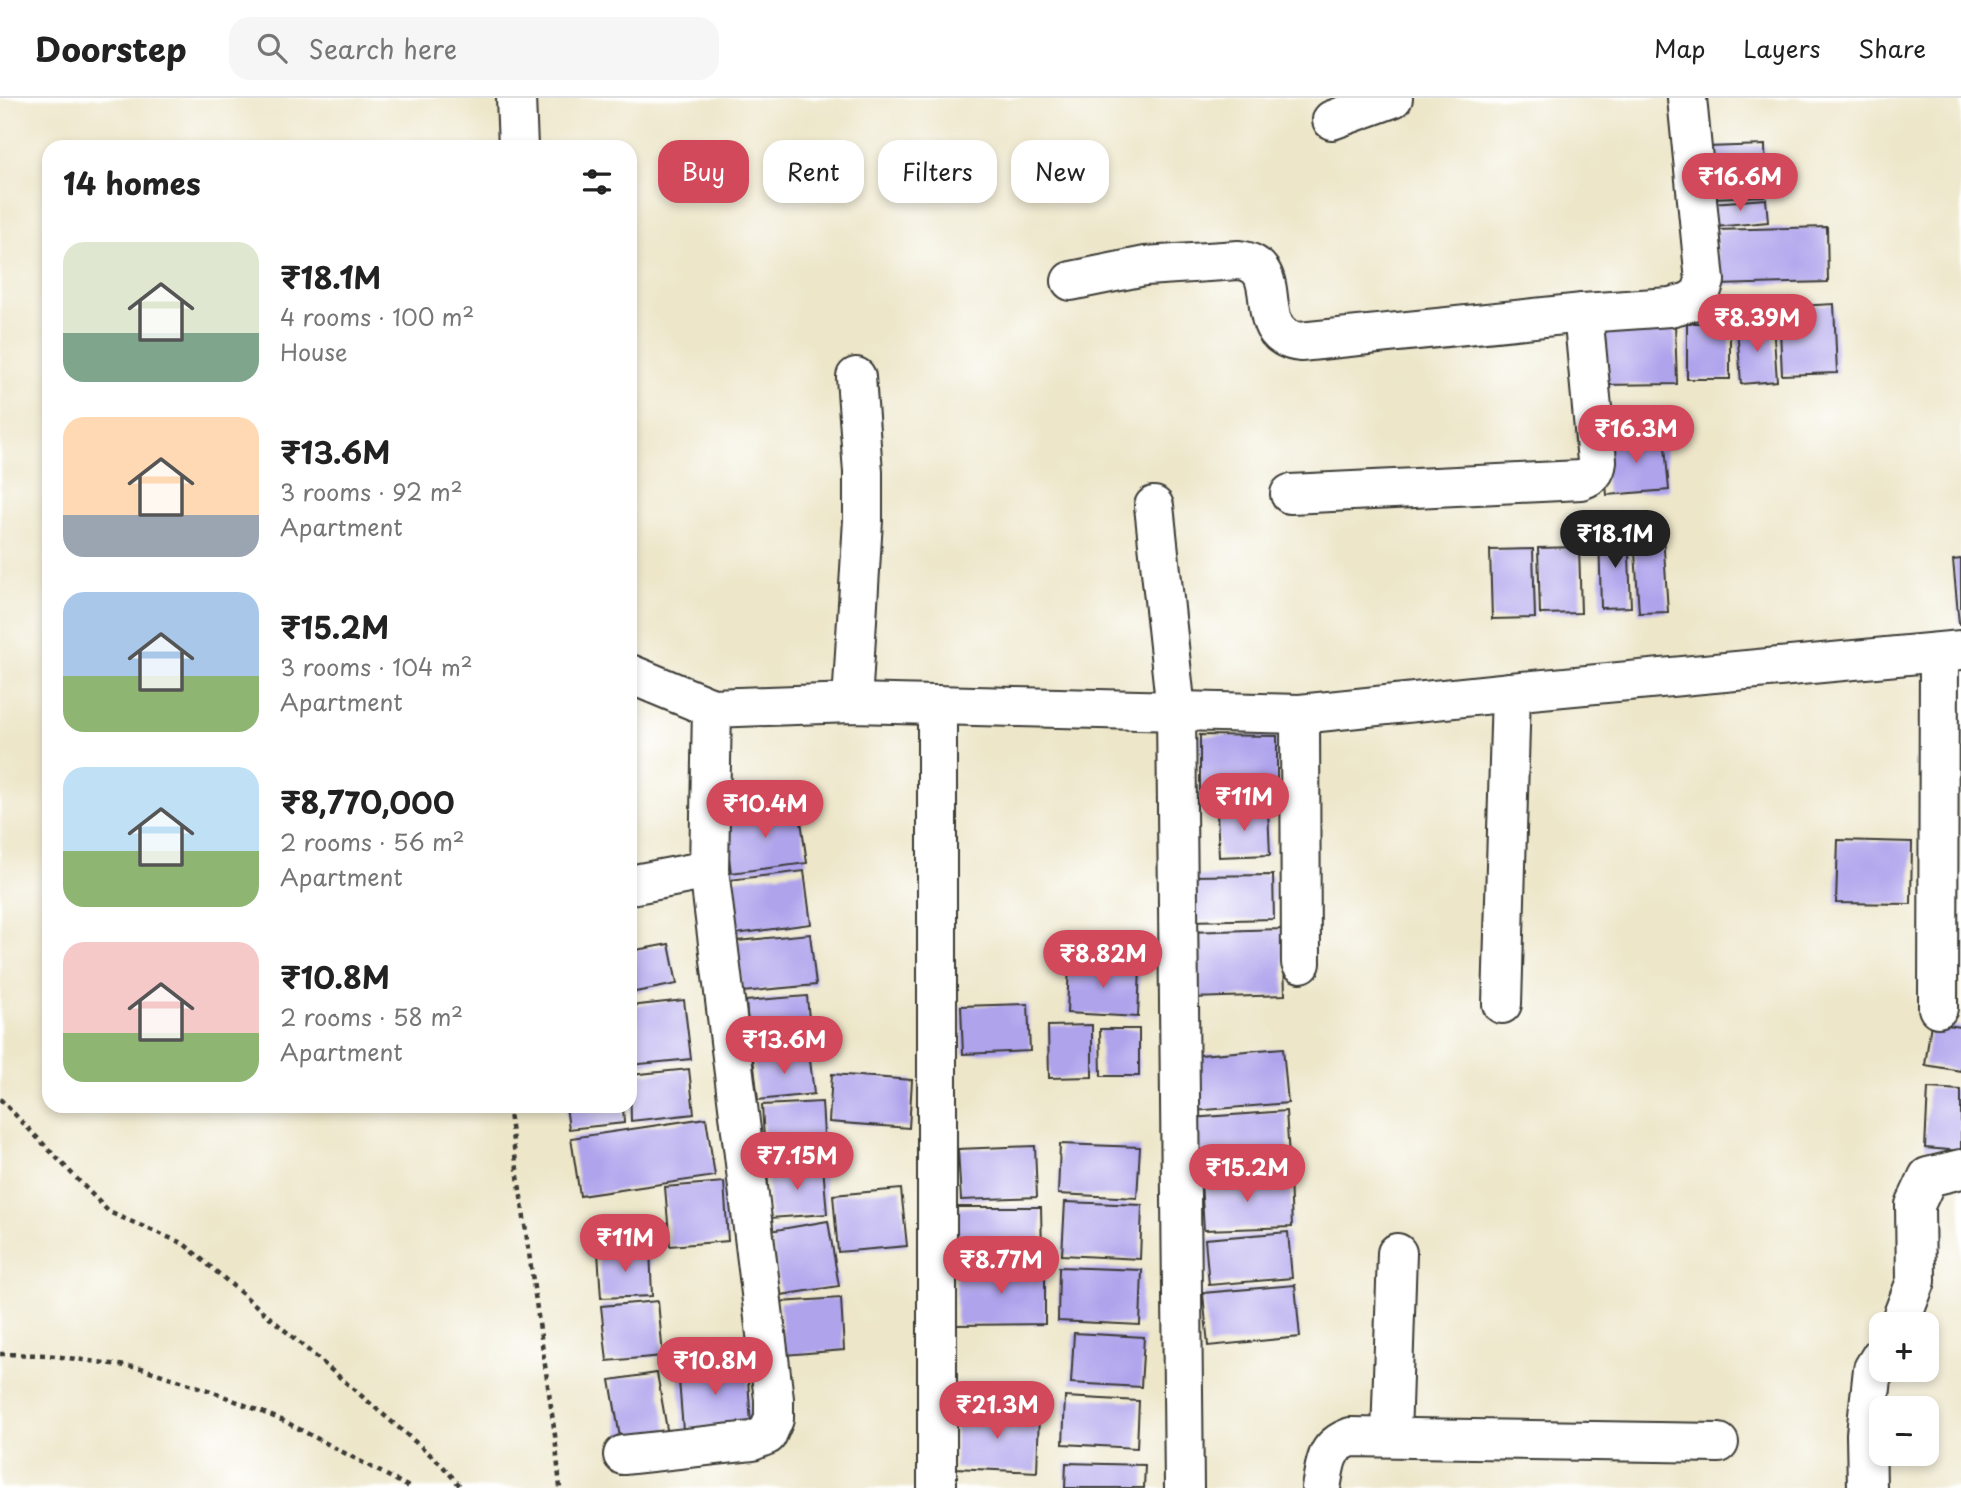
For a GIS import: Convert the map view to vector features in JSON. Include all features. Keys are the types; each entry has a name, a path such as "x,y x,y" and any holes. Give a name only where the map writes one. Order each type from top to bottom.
{"street":[{"path":"516,98 518,140"},
{"path":"1332,120 1393,98"},
{"path":"1071,281 1145,266 1239,260 1252,262 1261,270 1266,282 1270,316 1276,333 1287,340 1300,342 1583,313 1670,307 1689,302 1700,295 1705,281 1687,98"},
{"path":"1290,494 1581,480 1591,476 1596,470 1597,461 1583,313"},
{"path":"852,703 863,520 863,472 856,377"},
{"path":"1154,506 1176,711 1184,1488"},
{"path":"637,677 712,708 852,703 1300,714 1950,652 1938,1009"},
{"path":"1502,1004 1511,692"},
{"path":"937,705 937,1488"},
{"path":"623,1455 752,1441 767,1435 774,1419 774,1399 709,870 712,708"},
{"path":"1300,714 1301,963"},
{"path":"637,884 709,870"},
{"path":"1904,1312 1916,1281 1915,1205 1928,1177 1961,1169"},
{"path":"1391,1437 1397,1253"},
{"path":"1867,1488 1866,1434 1872,1382"},
{"path":"1321,1488 1328,1452 1338,1441 1351,1437 1719,1443"}],"path":[{"path":"0,1098 109,1212 184,1244 440,1462 462,1488"},
{"path":"509,1113 555,1435 560,1488"},
{"path":"0,1354 47,1355 141,1368 211,1391 284,1421 411,1488"}],"building":[{"path":"1765,145 1766,196 1710,198 1707,147"},
{"path":"1766,199 1768,222 1715,227 1712,203"},
{"path":"1827,227 1828,282 1718,285 1716,230"},
{"path":"1834,304 1837,373 1782,375 1779,307"},
{"path":"1675,323 1677,384 1600,385 1598,324"},
{"path":"1687,323 1730,323 1730,379 1687,379"},
{"path":"1773,323 1777,381 1741,384 1737,326"},
{"path":"1664,435 1669,490 1607,495 1602,441"},
{"path":"1628,531 1631,607 1601,608 1599,532"},
{"path":"1663,535 1668,612 1639,613 1634,537"},
{"path":"1579,547 1581,613 1540,614 1538,548"},
{"path":"1533,549 1535,618 1492,619 1490,550"},
{"path":"1961,559 1961,624 1959,624 1953,560"},
{"path":"1200,735 1277,736 1277,803 1200,802"},
{"path":"799,807 807,863 731,873 724,817"},
{"path":"1268,809 1270,855 1219,857 1217,811"},
{"path":"1838,840 1912,842 1911,904 1836,903"},
{"path":"804,871 811,924 736,934 729,880"},
{"path":"1273,875 1274,919 1191,921 1190,876"},
{"path":"1283,929 1285,995 1191,998 1189,932"},
{"path":"810,934 816,985 742,992 737,941"},
{"path":"669,944 677,984 637,992 637,950"},
{"path":"1069,963 1140,967 1138,1017 1067,1013"},
{"path":"807,996 811,1043 750,1048 746,1001"},
{"path":"684,1000 691,1059 637,1064 637,1005"},
{"path":"1028,1004 1030,1051 963,1054 961,1006"},
{"path":"1931,1023 1961,1027 1961,1071 1925,1065"},
{"path":"1092,1025 1092,1077 1049,1078 1048,1026"},
{"path":"1100,1029 1139,1029 1139,1076 1101,1076"},
{"path":"1283,1048 1288,1103 1194,1111 1188,1056"},
{"path":"809,1052 814,1094 758,1100 753,1058"},
{"path":"689,1069 694,1114 631,1121 631,1113 637,1113 637,1074"},
{"path":"832,1074 912,1080 909,1128 829,1122"},
{"path":"1928,1088 1961,1090 1961,1151 1925,1148"},
{"path":"822,1102 825,1152 765,1155 762,1105"},
{"path":"1286,1111 1289,1157 1195,1163 1191,1118"},
{"path":"567,1113 623,1113 624,1123 569,1129"},
{"path":"706,1118 715,1176 580,1196 571,1138"},
{"path":"1060,1144 1140,1147 1137,1198 1058,1194"},
{"path":"1035,1146 1037,1197 961,1200 958,1149"},
{"path":"823,1166 827,1214 770,1218 767,1170"},
{"path":"1290,1178 1292,1227 1204,1230 1201,1182"},
{"path":"724,1182 728,1241 670,1246 665,1187"},
{"path":"901,1189 907,1246 838,1252 833,1195"},
{"path":"1065,1202 1142,1205 1140,1259 1062,1255"},
{"path":"955,1207 1041,1207 1042,1254 956,1254"},
{"path":"828,1221 839,1286 781,1295 770,1231"},
{"path":"1288,1232 1292,1278 1209,1285 1205,1239"},
{"path":"650,1249 652,1296 601,1298 598,1252"},
{"path":"1045,1266 1045,1324 956,1325 956,1268"},
{"path":"1059,1267 1142,1270 1140,1325 1058,1321"},
{"path":"1295,1285 1300,1337 1208,1346 1203,1293"},
{"path":"841,1298 844,1350 784,1355 780,1302"},
{"path":"658,1301 663,1356 607,1361 601,1306"},
{"path":"1074,1333 1144,1337 1141,1387 1071,1383"},
{"path":"747,1363 751,1426 683,1430 678,1368"},
{"path":"657,1373 668,1435 621,1443 610,1380"},
{"path":"1065,1397 1139,1401 1137,1448 1063,1444"},
{"path":"956,1410 1039,1413 1037,1472 955,1468"},
{"path":"1066,1463 1145,1465 1144,1488 1065,1488"}]}
